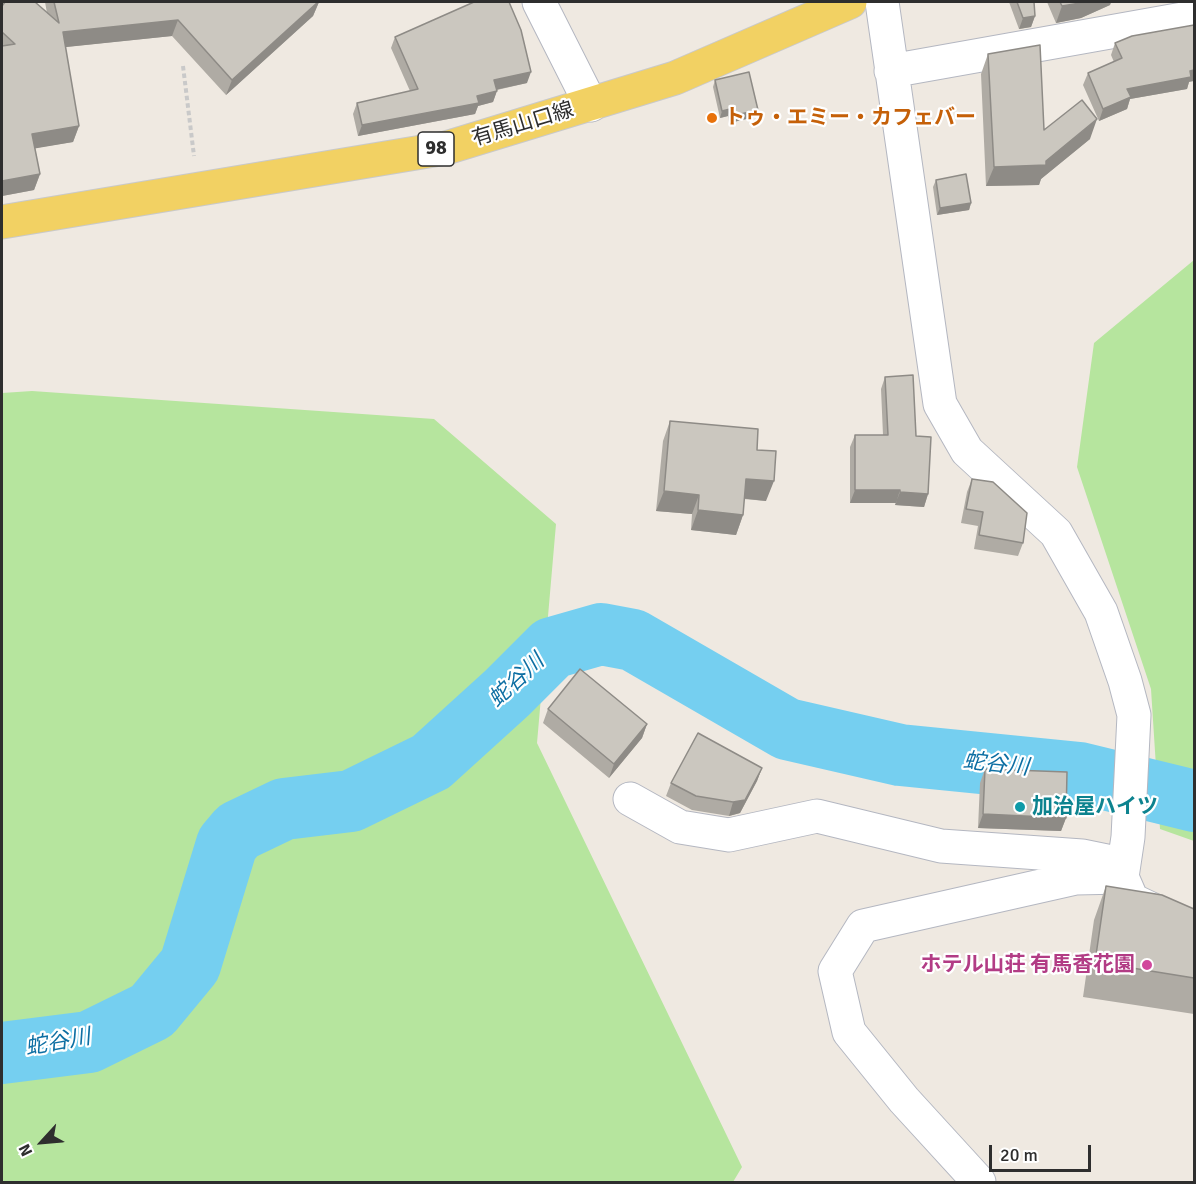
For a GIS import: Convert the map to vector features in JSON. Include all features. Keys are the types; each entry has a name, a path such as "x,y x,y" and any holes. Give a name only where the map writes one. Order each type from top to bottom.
{"main road":[{"name":"有馬山口線","path":"2,222 447,148 675,78 850,2"}],"street":[{"path":"539,2 591,105"},
{"path":"882,2 940,404 967,451 1056,533 1101,612 1125,681 1134,716 1135,729 1124,859 1132,900 1194,927"},
{"path":"891,71 1194,17"},
{"path":"630,799 680,827 729,835 817,816 941,846 1124,859"},
{"path":"979,1182 904,1100 849,1032 835,971 863,926 1076,878 1124,859"}],"path":[{"path":"183,66 198,189"}],"green space":[{"path":"1194,260 1194,841 1160,829 1151,689 1077,467 1094,343"},
{"path":"32,391 434,419 556,524 537,743 742,1167 733,1182 2,1182 2,393"}],"building":[{"path":"5,2 35,2 59,23 54,2 318,2 232,80 178,20 63,32 79,126 32,134 40,174 2,181 2,46 15,44 2,32 2,6"},
{"path":"474,2 509,2 521,30 531,72 494,80 497,91 477,96 479,103 362,125 357,103 418,89 395,37"},
{"path":"1017,2 1034,2 1035,16 1023,18"},
{"path":"1060,2 1086,2 1062,6"},
{"path":"1194,25 1194,70 1190,71 1191,77 1127,89 1131,97 1103,109 1088,73 1122,58 1115,43 1132,36"},
{"path":"1040,45 1044,130 1082,100 1097,119 1046,161 1046,165 994,167 988,54"},
{"path":"749,72 758,110 732,116 730,109 722,111 715,80"},
{"path":"966,174 971,203 940,208 936,180"},
{"path":"913,375 916,436 931,437 928,494 900,492 900,490 855,490 855,435 888,435 885,377"},
{"path":"670,421 758,429 757,450 776,451 774,481 746,479 743,515 698,510 699,495 664,491"},
{"path":"972,479 993,482 1027,513 1023,543 979,535 983,512 966,509"},
{"path":"580,669 647,724 614,764 548,709"},
{"path":"698,733 762,768 745,800 733,802 696,796 671,783"},
{"name":"加治屋ハイツ","path":"985,769 1067,772 1066,818 983,814"},
{"path":"1106,886 1162,895 1194,909 1194,978 1095,962"}],"waterway":[{"name":"蛇谷川","path":"2,1053 89,1042 152,1011 190,965 227,844 238,831 284,809 351,801 431,762 507,693 552,648 601,634 633,640 787,729 900,755 1080,773 1194,801"}],"place":[{"name":"トゥ・エミー・カフェバー","path":"712,118"},
{"name":"加治屋ハイツ","path":"1020,807"},
{"name":"ホテル山荘 有馬香花園","path":"1147,965"}]}
